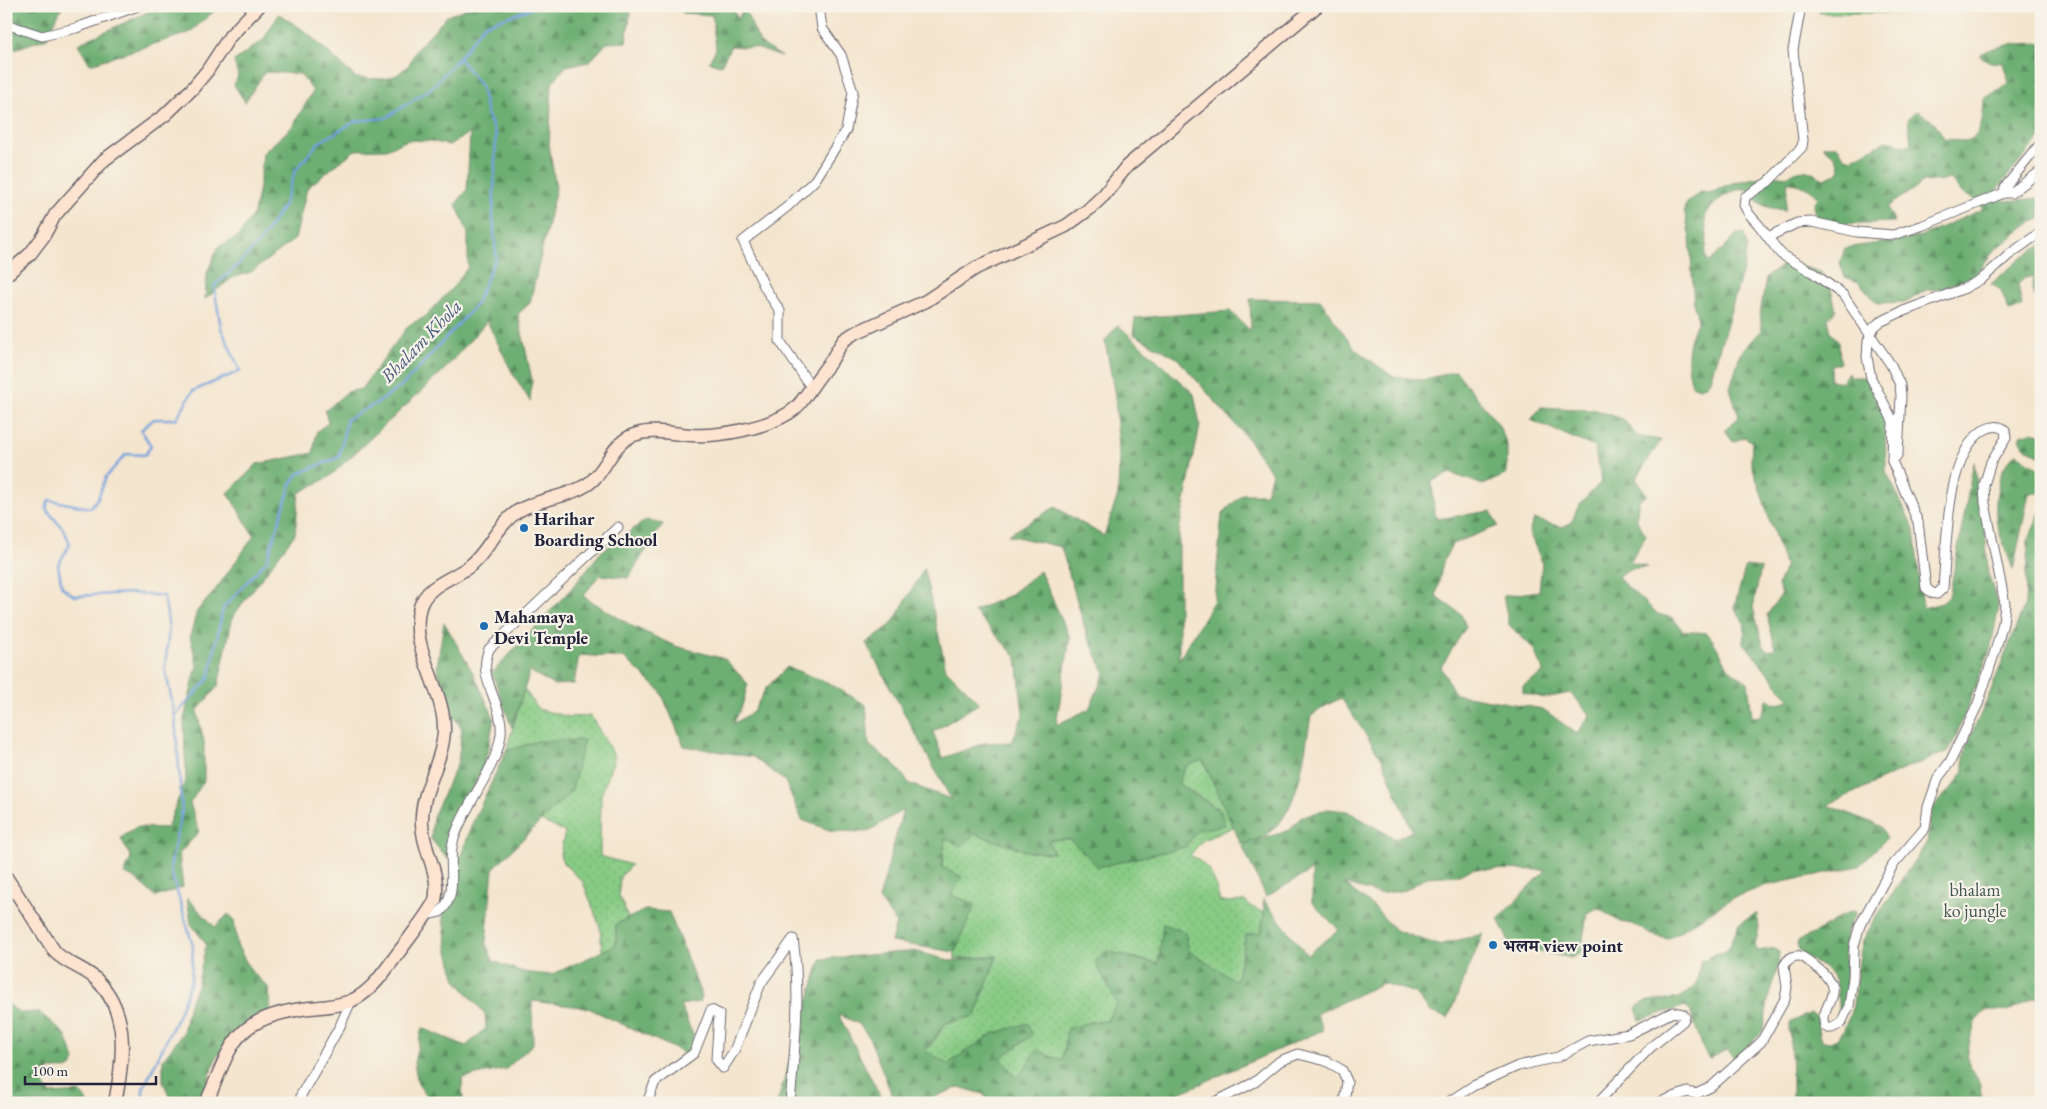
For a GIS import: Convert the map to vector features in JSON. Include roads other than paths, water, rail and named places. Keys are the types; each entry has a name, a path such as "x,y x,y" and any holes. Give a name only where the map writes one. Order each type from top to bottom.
{"main road":[{"path":"6,275 30,254 43,237 55,215 104,160 165,115 192,89 207,71 230,36 259,6"},
{"path":"206,1103 230,1048 246,1028 259,1020 278,1013 351,1001 371,987 383,974 435,901 437,890 434,866 423,835 422,809 441,750 444,729 436,690 419,640 418,620 420,606 428,593 436,586 471,565 501,526 517,512 542,500 575,491 594,480 602,471 620,442 628,437 647,432 695,436 725,433 766,424 795,409 839,346 852,334 926,301 976,268 1066,226 1088,210 1104,195 1127,166 1317,6"},
{"path":"6,877 55,952 62,959 93,977 113,1003 121,1024 122,1047 122,1066 116,1103"}],"street":[{"path":"6,24 42,36 76,28 138,6"},
{"path":"811,387 780,341 780,310 765,288 743,241 774,218 815,180 846,130 853,92 841,55 822,28 819,6"},
{"path":"1801,6 1793,50 1803,140 1802,147 1768,182 1745,197 1744,205 1781,254 1812,272 1843,296 1891,364 1900,385 1899,447 1898,454 1892,461"},
{"path":"2004,193 2004,187 2041,143"},
{"path":"1768,237 1797,223 1812,222 1857,232 1892,235 1921,226 2004,193 2011,193 2041,171"},
{"path":"1657,1103 1688,1092 1696,1094 1711,1087 1761,1042 1785,999 1787,987 1784,966 1791,958 1796,956 1807,960 1829,979 1832,994 1824,1022 1828,1028 1841,1023 1849,1006 1853,978 1854,946 1860,925 1893,865 1925,828 1928,807 1938,778 1950,762 1978,704 1997,646 2005,610 1984,494 1988,470 1994,456 2004,443 2005,430 2000,427 1994,427 1979,433 1970,443 1959,464 1950,498 1943,588 1937,594 1932,593 1926,588 1918,522 1892,461 1893,421 1869,369 1867,349 1871,334 1877,324 1887,318 1965,288 1983,278 2010,254 2041,232"},
{"path":"428,912 432,914 440,912 447,902 452,878 453,842 458,828 494,756 501,735 500,711 486,680 485,657 489,649 618,527"},
{"path":"647,1103 654,1082 694,1053 711,1010 719,1014 716,1059 723,1068 734,1051 760,983 793,939 796,959 796,1026 790,1103"},
{"path":"301,1103 301,1095 340,1026 351,1001"},
{"path":"1447,1103 1472,1086 1518,1066 1558,1057 1588,1041 1629,1034 1673,1012 1683,1014 1683,1021 1651,1047 1597,1103"},
{"path":"1213,1103 1255,1082 1280,1061 1298,1054 1326,1061 1342,1070 1348,1081 1344,1103"}],"waterway":[{"name":"Bhalam Khola","path":"143,1103 143,1089 178,1016 191,981 193,946 170,868 182,810 175,716 209,678 223,608 267,560 291,484 298,474 339,457 347,419 379,402 404,384 475,306 496,257 493,216 496,135 487,114 481,86 459,58 484,25 538,6"},
{"path":"175,716 165,668 169,628 164,596 130,593 74,596 62,587 58,565 70,544 64,530 46,509 49,500 90,508 98,498 106,477 126,454 145,455 151,446 141,430 154,419 176,419 193,391 240,371 221,328 214,286 238,265 263,237 284,205 295,171 318,143 356,121 386,118 430,89 459,58"}],"place":[{"name":"Harihar Boarding School","path":"524,528"},
{"name":"Mahamaya Devi Temple","path":"484,626"},
{"name":"भलम view point","path":"1493,945"}],"park label":[{"name":"bhalam ko jungle","path":"1975,900"}]}
